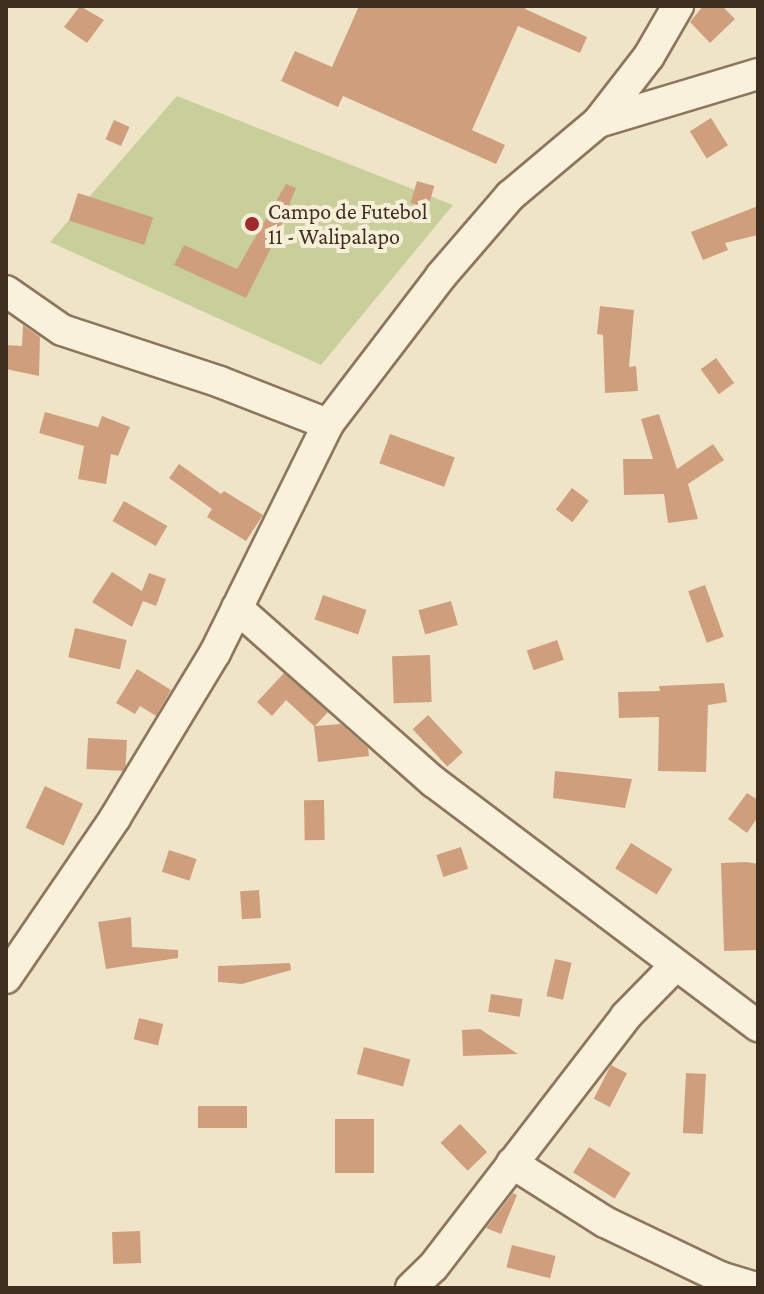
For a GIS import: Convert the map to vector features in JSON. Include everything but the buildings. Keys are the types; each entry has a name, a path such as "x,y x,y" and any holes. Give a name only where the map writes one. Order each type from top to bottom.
{"street":[{"path":"6,978 115,818 215,653 328,424 441,276 510,196 598,122 649,56 678,6"},
{"path":"598,122 758,74"},
{"path":"6,291 62,330 220,382 328,424"},
{"path":"237,608 434,782 758,1026"},
{"path":"411,1288 433,1267 626,1016 676,965"},
{"path":"512,1163 605,1222 723,1282 756,1288"}],"green space":[{"name":"Campo de Futebol 11 - Walipalapo","path":"177,96 453,205 321,365 50,242"}],"place":[{"name":"Campo de Futebol 11 - Walipalapo","path":"252,224"}]}
